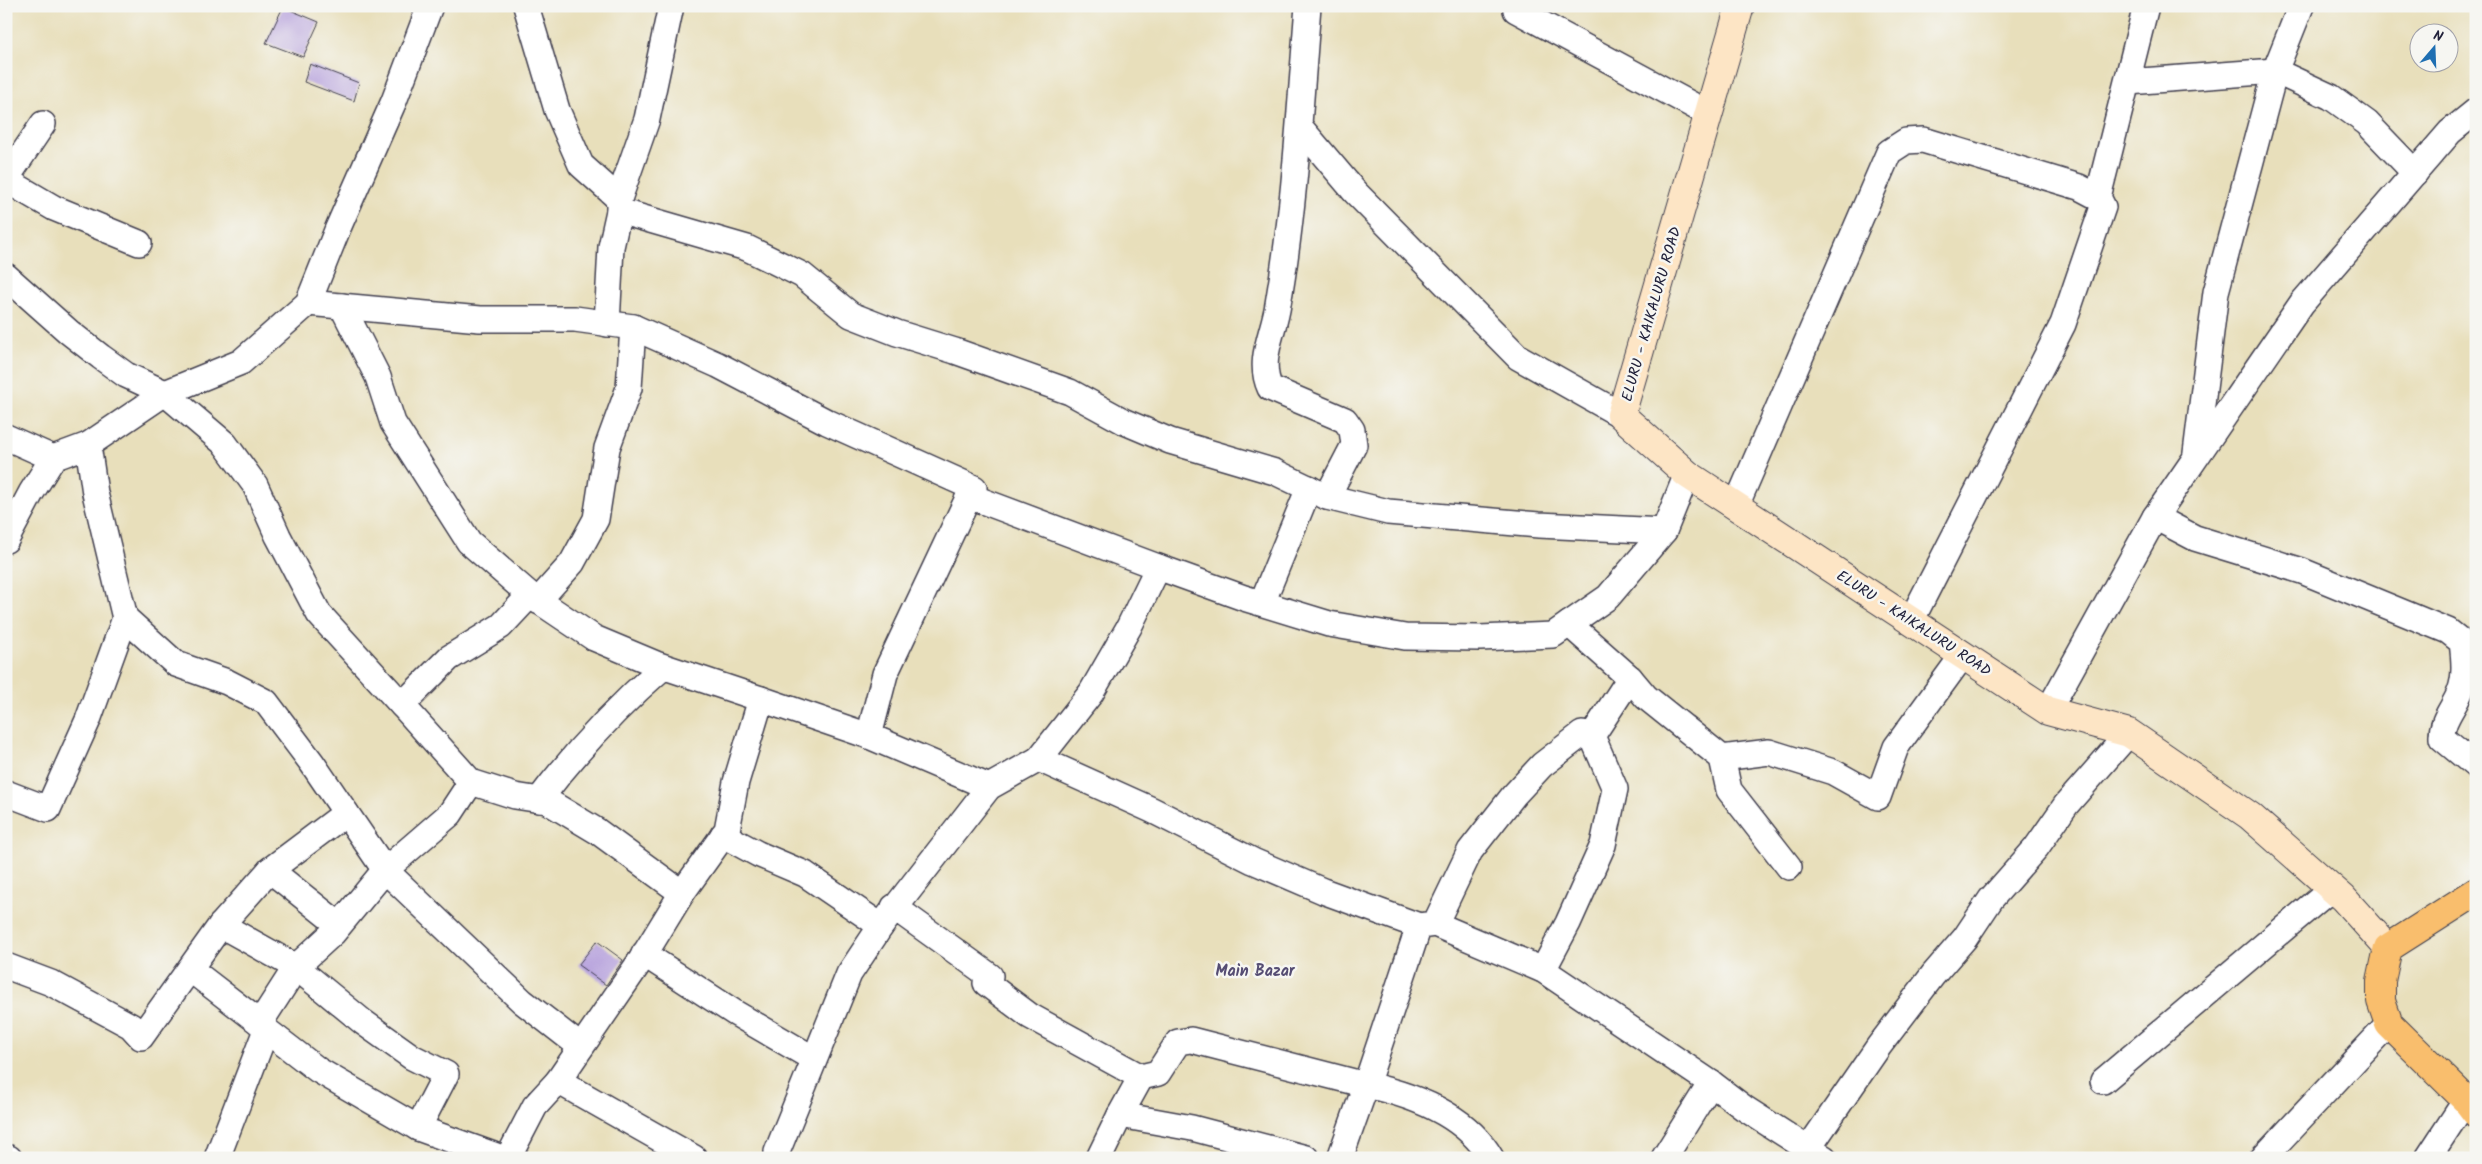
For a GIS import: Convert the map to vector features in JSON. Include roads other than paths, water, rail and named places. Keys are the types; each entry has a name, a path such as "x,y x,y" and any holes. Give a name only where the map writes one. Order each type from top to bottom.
{"main road":[{"name":"ELURU - KAIKALURU ROAD","path":"1740,6 1621,415 1687,474 2048,711 2130,733 2250,816 2332,888 2388,948"},
{"path":"2471,1106 2389,1024 2382,1001 2380,981 2388,948 2476,892"}],"street":[{"path":"6,540 31,493 54,458 88,446 165,393 242,362 308,303 338,228 394,101 430,6"},
{"path":"526,6 557,110 581,165 619,205 747,248 802,275 851,315 897,333 955,351 1070,392 1125,422 1170,441 1275,472 1318,493 1388,512 1539,525 1664,531"},
{"path":"607,324 611,247 619,205 647,119 671,6"},
{"path":"1262,603 1318,493 1354,445 1352,430 1345,420 1270,388 1264,376 1266,351 1278,305 1300,127 1308,6"},
{"path":"2098,197 2146,6"},
{"path":"2196,458 2216,292 2275,71 2301,6"},
{"path":"1516,10 1709,114"},
{"path":"2128,82 2275,71 2331,97 2366,123 2415,173"},
{"path":"42,124 6,179 54,208 139,243"},
{"path":"2048,711 2155,517 2302,303 2415,173 2470,124"},
{"path":"1300,127 1354,192 1518,357 1621,415"},
{"path":"1736,506 1889,152 1906,141 1923,140 2079,187 2098,197 2103,207 2063,324 1911,621"},
{"path":"6,276 69,332 101,357 126,375 165,393 225,444 255,485 278,536 319,614 471,782 515,796 547,802 597,831 682,893"},
{"path":"308,303 480,320 575,319 633,327 718,365 827,422 974,488 885,674 869,736"},
{"path":"342,306 378,377 393,423 469,542 534,598 594,638 664,667 869,736 989,787"},
{"path":"402,704 449,658 501,626 572,563 596,518 607,448 629,388 633,327"},
{"path":"6,437 54,458"},
{"path":"6,794 48,809 88,720 125,618 95,493 88,446"},
{"path":"969,496 1158,567 1329,624 1404,637 1480,638 1553,635 1608,598 1664,531 1687,474"},
{"path":"2155,517 2195,538 2302,571 2448,631 2469,645 2460,691 2442,727 2442,738 2476,766"},
{"path":"778,1158 777,1152 849,974 888,916 989,787 1039,758 1091,693 1130,627 1158,567"},
{"path":"125,618 176,664 227,682 266,702 312,762 385,870 522,1001 581,1047"},
{"path":"1569,624 1630,678 1646,697 1722,758 1729,790 1788,867"},
{"path":"1722,758 1769,752 1833,772 1878,797 1896,746 1963,655"},
{"path":"539,800 565,766 599,729 631,695 664,667"},
{"path":"1592,736 1630,678"},
{"path":"508,1158 535,1106 558,1081 644,954 682,893 727,830 736,782 761,699"},
{"path":"1039,758 1152,810 1253,861 1324,891 1427,925 1543,970 1744,1108 1816,1153 1879,1046 1933,975 1965,938 1991,899 2036,848 2066,805 2130,733"},
{"path":"1340,1158 1427,925 1470,851 1514,795 1542,765 1582,734 1592,736"},
{"path":"1543,970 1568,924 1603,845 1605,836 1615,788 1592,736"},
{"path":"217,1158 263,1026 296,967 339,924 385,870 450,814 471,782"},
{"path":"6,966 52,983 131,1026 141,1037 221,925 270,870 346,813"},
{"path":"723,835 758,854 806,874 888,916 990,976 986,983 1030,1016 1141,1077 1158,1073 1178,1042 1191,1040 1392,1090 1437,1108 1467,1130 1491,1158"},
{"path":"270,870 339,924"},
{"path":"2103,1081 2332,888"},
{"path":"221,925 296,967 363,1022 412,1057 446,1074 418,1128"},
{"path":"644,954 735,1013 814,1059"},
{"path":"190,969 318,1070 418,1128 502,1158"},
{"path":"2263,1158 2389,1024"},
{"path":"1099,1158 1141,1077"},
{"path":"558,1081 694,1158"},
{"path":"1664,1158 1710,1083"},
{"path":"2428,1158 2471,1106"},
{"path":"1120,1115 1201,1130 1306,1158"}],"district":[{"name":"Main Bazar","path":"1255,970"}]}
